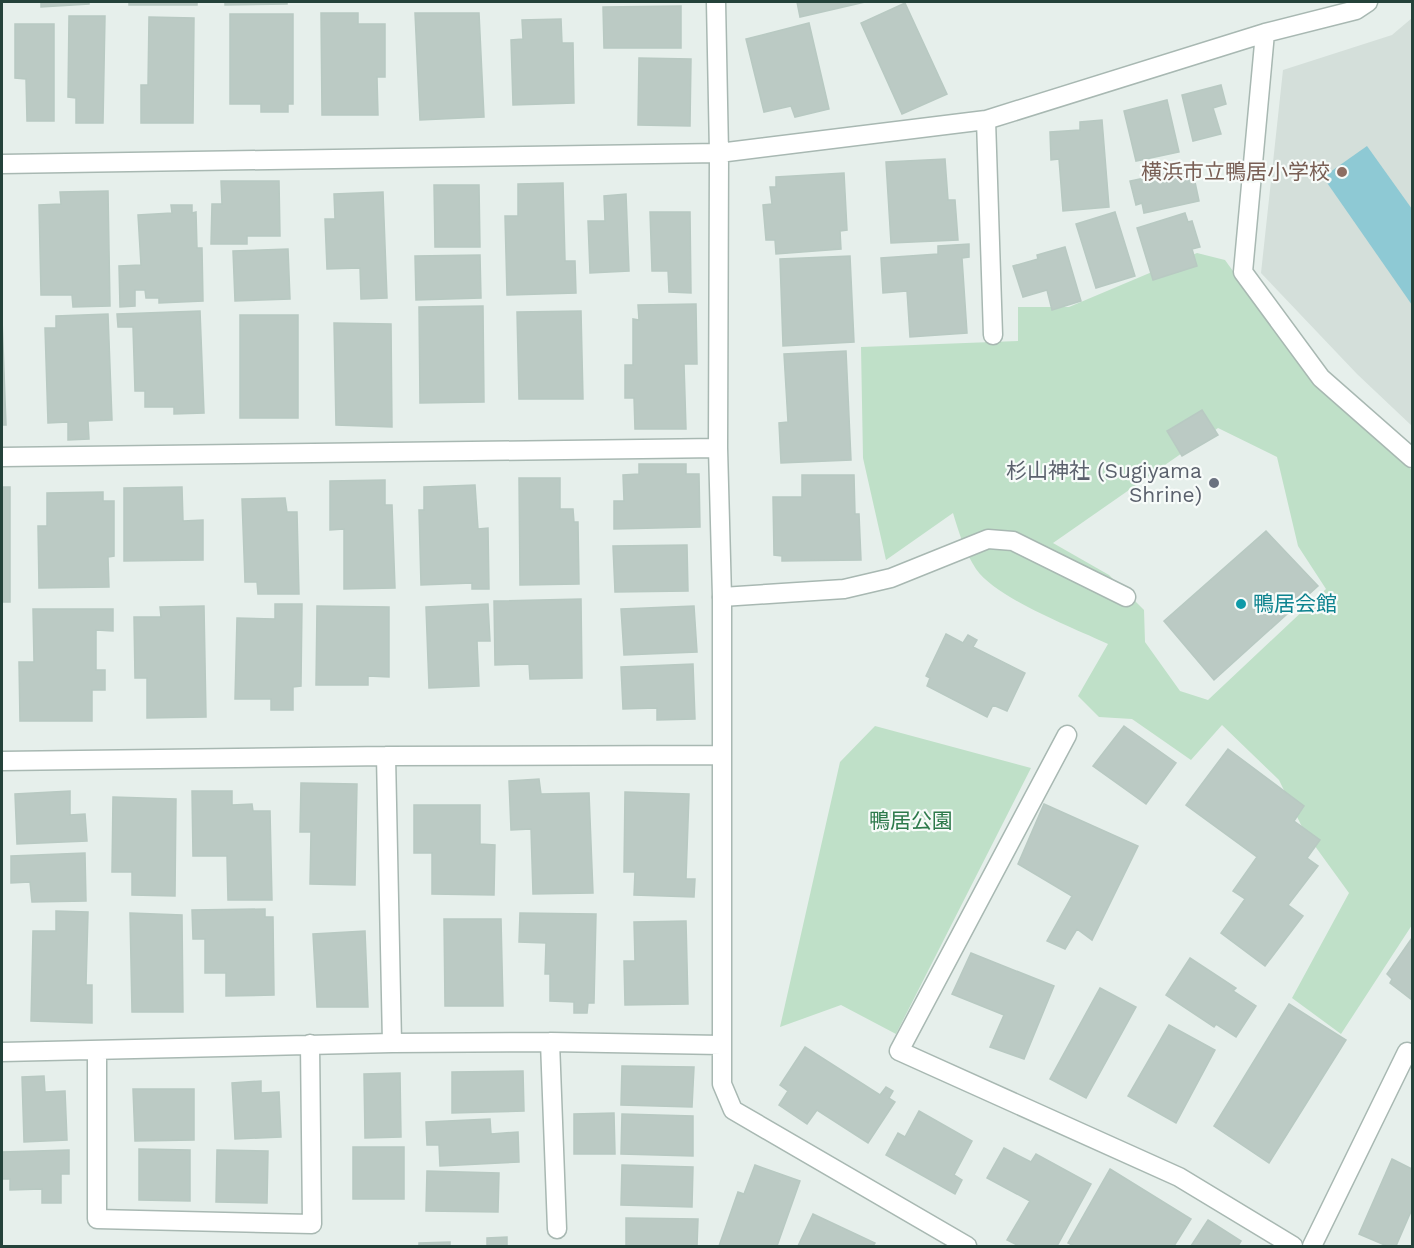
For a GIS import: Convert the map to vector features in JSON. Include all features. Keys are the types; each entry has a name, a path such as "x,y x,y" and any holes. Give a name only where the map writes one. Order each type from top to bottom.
{"street":[{"path":"716,2 718,448 722,597 722,1084 733,1110 967,1246"},
{"path":"2,164 718,153 986,120 1265,33 1356,10 1368,2"},
{"path":"1265,33 1243,272 1321,378 1413,458"},
{"path":"986,120 993,335"},
{"path":"2,457 718,448"},
{"path":"722,597 844,589 891,578 988,539 1013,541 1126,597"},
{"path":"1067,735 899,1052 1179,1176 1293,1246"},
{"path":"2,761 722,755"},
{"path":"386,756 392,1043"},
{"path":"2,1052 392,1043 550,1042 721,1045"},
{"path":"550,1042 557,1229"},
{"path":"97,1050 97,1219 312,1224 310,1044"},
{"path":"1312,1246 1407,1052"}],"shaded area":[{"name":"横浜市立鴨居小学校","path":"1412,18 1412,426 1357,374 1261,273 1283,70 1392,35"}],"green space":[{"path":"1197,253 1225,260 1316,386 1412,470 1412,925 1341,1034 1292,998 1349,893 1304,831 1279,780 1222,725 1191,760 1132,719 1099,717 1078,696 1108,644 1037,612 986,580 976,569 969,556 953,513 886,560 863,458 861,347 1018,341 1018,307 1069,307","holes":["1218,428 1277,457 1298,546 1326,589 1208,700 1180,691 1145,642 1144,610 1109,575 1053,543"]},
{"name":"鴨居公園","path":"875,726 1031,768 896,1034 841,1005 780,1027 840,762"}],"water":[{"path":"1367,146 1412,209 1412,305 1323,177"}],"building":[{"path":"41,2 89,2 89,4 41,7"},
{"path":"129,2 197,2 197,5 129,5"},
{"path":"225,2 287,2 287,4 225,5"},
{"path":"797,2 865,2 800,17"},
{"path":"905,3 947,94 902,114 861,23"},
{"path":"681,6 681,48 604,48 603,7"},
{"path":"321,13 358,13 358,24 385,24 385,77 377,77 378,115 322,115"},
{"path":"415,13 479,13 484,117 420,120"},
{"path":"230,14 293,14 293,104 288,104 288,112 261,112 261,104 230,104"},
{"path":"69,16 105,16 103,123 76,123 76,98 68,97"},
{"path":"149,17 194,18 193,123 141,123 141,85 148,85"},
{"path":"561,19 562,43 573,43 574,103 513,105 511,40 523,39 522,20"},
{"path":"809,23 829,109 795,117 791,106 764,112 746,39"},
{"path":"15,24 54,24 54,121 27,121 26,79 15,78"},
{"path":"639,58 691,59 690,126 638,125"},
{"path":"1221,85 1226,104 1213,108 1221,134 1193,141 1182,95"},
{"path":"1167,100 1179,152 1136,161 1124,111"},
{"path":"1102,120 1109,207 1063,211 1059,159 1051,160 1050,132 1080,130 1080,122"},
{"path":"945,159 948,200 955,200 958,240 891,243 886,162"},
{"path":"1192,168 1199,201 1144,213 1142,203 1136,205 1130,181"},
{"path":"844,173 847,230 840,231 841,249 776,254 775,240 766,240 763,205 772,204 770,187 776,187 776,177"},
{"path":"221,181 279,181 280,236 247,236 247,244 211,244 212,204 222,204"},
{"path":"563,183 565,261 575,261 576,293 507,295 505,216 518,216 518,184"},
{"path":"434,185 479,185 480,247 435,247"},
{"path":"108,191 110,306 73,307 72,295 41,295 39,205 61,204 60,192"},
{"path":"383,192 387,298 361,299 360,268 327,269 325,219 335,219 334,194"},
{"path":"626,194 629,271 590,273 588,221 605,221 604,196"},
{"path":"171,205 192,205 192,213 196,212 197,248 202,248 203,301 159,303 159,298 146,298 145,290 135,290 135,306 120,307 119,266 141,265 138,215 172,213"},
{"path":"650,212 690,212 691,293 669,292 668,271 652,271"},
{"path":"1115,212 1135,276 1096,288 1076,224"},
{"path":"1185,213 1188,222 1192,221 1200,247 1192,249 1197,266 1153,280 1137,228"},
{"path":"969,244 969,257 962,258 967,333 910,337 907,291 883,293 881,258 938,254 938,246"},
{"path":"1065,247 1081,301 1052,310 1047,290 1023,297 1013,266 1038,259 1037,255"},
{"path":"288,249 290,299 235,301 233,251"},
{"path":"480,255 481,298 416,300 415,256"},
{"path":"850,256 854,342 783,346 780,259"},
{"path":"696,304 697,364 684,364 686,429 635,429 634,398 625,398 625,365 633,365 633,319 639,320 638,305"},
{"path":"483,306 484,402 420,403 419,307"},
{"path":"200,311 204,413 174,414 174,407 145,407 145,391 135,391 133,327 118,327 117,314"},
{"path":"581,311 583,399 519,399 517,312"},
{"path":"108,314 112,420 88,421 89,439 68,440 68,422 48,423 45,328 56,328 56,316"},
{"path":"240,315 298,315 298,418 240,418"},
{"path":"2,318 6,425 2,425"},
{"path":"334,323 391,324 392,427 336,425"},
{"path":"846,351 851,460 781,463 779,423 788,422 784,354"},
{"path":"1202,410 1218,435 1182,456 1167,431"},
{"path":"639,464 686,464 686,474 699,474 700,527 614,529 614,501 624,501 623,475 639,474"},
{"path":"802,475 854,475 855,514 859,514 861,560 782,561 782,556 774,555 773,497 802,497"},
{"path":"519,478 560,478 560,509 573,509 574,522 578,522 579,584 520,585"},
{"path":"385,480 385,505 392,505 395,588 344,589 344,529 330,530 330,481"},
{"path":"475,485 478,529 488,528 489,589 472,589 472,583 421,585 419,510 424,510 424,487"},
{"path":"2,487 10,487 10,602 2,602"},
{"path":"182,487 183,521 203,520 203,560 124,561 124,488"},
{"path":"103,492 103,501 114,501 114,556 108,557 109,587 39,588 38,526 47,526 47,493"},
{"path":"285,498 287,512 297,512 299,594 258,594 257,582 245,582 242,499"},
{"name":"鴨居会館","path":"1266,531 1318,586 1214,680 1164,621"},
{"path":"687,545 688,591 615,592 613,546"},
{"path":"581,599 582,678 530,679 529,664 495,665 494,601"},
{"path":"275,604 302,604 301,686 293,687 293,710 271,710 271,699 235,699 237,618 275,619"},
{"path":"488,604 490,641 477,641 479,686 429,688 426,607"},
{"path":"204,606 206,717 147,718 147,678 135,678 134,617 161,617 160,607"},
{"path":"317,606 389,607 389,677 368,676 368,685 316,685"},
{"path":"694,606 697,652 624,655 621,609"},
{"path":"33,609 113,609 113,631 96,630 96,670 105,670 105,690 92,690 92,721 20,721 19,662 34,662"},
{"path":"946,634 963,643 968,635 977,640 973,647 1025,673 1007,711 993,705 987,717 927,686 930,678 926,676"},
{"path":"693,664 695,719 657,720 657,708 623,709 621,667"},
{"path":"1124,726 1176,763 1146,804 1093,766"},
{"path":"1228,749 1304,806 1294,821 1320,840 1307,858 1318,866 1288,905 1303,916 1265,966 1221,933 1245,899 1233,891 1257,857 1186,805"},
{"path":"539,779 541,794 589,793 593,893 533,894 531,829 511,830 509,781"},
{"path":"301,783 357,784 355,885 310,884 311,832 300,832"},
{"path":"70,791 70,815 85,814 87,841 17,844 15,794"},
{"path":"192,791 232,791 232,805 252,804 253,811 270,811 272,900 228,900 227,856 193,856"},
{"path":"625,792 689,794 686,879 695,879 694,897 634,895 635,872 624,872"},
{"path":"113,797 176,799 175,896 132,895 132,872 112,872"},
{"path":"1044,804 1138,846 1092,940 1077,929 1065,949 1047,941 1072,896 1018,864"},
{"path":"414,805 480,805 480,844 495,845 494,895 432,894 432,853 414,853"},
{"path":"85,853 86,901 32,902 30,882 11,883 11,856"},
{"path":"265,909 265,917 273,917 274,995 226,996 226,973 205,973 205,939 193,939 192,910"},
{"path":"56,911 88,912 86,985 92,985 92,1023 31,1021 33,931 56,931"},
{"path":"130,913 182,915 183,1012 132,1012"},
{"path":"520,913 596,914 594,1003 588,1003 587,1013 574,1013 574,1002 550,1001 550,974 545,974 546,943 519,942"},
{"path":"444,919 501,919 503,1006 445,1006"},
{"path":"686,921 688,1004 625,1005 624,961 635,961 634,922"},
{"path":"365,931 368,1007 317,1007 313,934"},
{"path":"1412,938 1412,1000 1390,983 1392,979 1387,974"},
{"path":"971,953 1054,986 1024,1059 990,1047 1004,1015 952,994"},
{"path":"1190,958 1236,988 1233,991 1256,1006 1236,1037 1216,1024 1214,1027 1166,995"},
{"path":"1100,988 1136,1007 1086,1098 1050,1079"},
{"path":"1289,1004 1346,1040 1269,1163 1214,1126"},
{"path":"1169,1025 1215,1050 1176,1123 1128,1096"},
{"path":"805,1047 880,1095 886,1087 893,1091 889,1098 895,1102 868,1143 817,1110 807,1124 779,1105 788,1091 780,1085"},
{"path":"622,1066 694,1067 692,1107 621,1105"},
{"path":"523,1071 524,1111 452,1113 452,1072"},
{"path":"400,1073 401,1137 365,1138 364,1074"},
{"path":"44,1076 45,1092 65,1091 67,1140 24,1142 22,1077"},
{"path":"261,1081 261,1093 279,1092 281,1137 235,1139 232,1083"},
{"path":"133,1089 194,1089 194,1140 135,1141"},
{"path":"919,1111 972,1141 954,1175 962,1180 955,1194 886,1155 898,1133 905,1137"},
{"path":"614,1113 615,1154 574,1154 574,1114"},
{"path":"622,1114 693,1116 693,1156 621,1154"},
{"path":"490,1119 491,1134 518,1132 519,1162 440,1166 439,1145 427,1145 426,1122"},
{"path":"353,1147 404,1147 404,1199 353,1199"},
{"path":"1004,1148 1031,1162 1036,1154 1091,1184 1057,1246 1019,1246 1007,1240 1030,1201 987,1178"},
{"path":"139,1149 190,1150 190,1201 139,1200"},
{"path":"69,1150 69,1174 61,1174 61,1203 42,1203 42,1189 10,1190 10,1179 2,1179 2,1152"},
{"path":"217,1150 268,1151 267,1203 216,1202"},
{"path":"1392,1159 1412,1169 1412,1209 1396,1246 1387,1246 1359,1234"},
{"path":"622,1165 693,1167 692,1207 621,1205"},
{"path":"755,1165 800,1181 777,1246 719,1246 738,1192 744,1194"},
{"path":"1110,1169 1191,1219 1174,1246 1074,1246 1068,1243"},
{"path":"427,1171 499,1173 498,1212 426,1211"},
{"path":"813,1214 875,1243 873,1246 798,1246"},
{"path":"626,1218 698,1219 697,1246 626,1246"},
{"path":"1208,1220 1241,1241 1238,1246 1191,1246"},
{"path":"507,1237 507,1246 487,1246 487,1238"},
{"path":"450,1242 450,1246 419,1246 419,1243"}],"place":[{"name":"横浜市立鴨居小学校","path":"1342,172"},
{"name":"杉山神社 (Sugiyama Shrine)","path":"1214,483"},
{"name":"鴨居会館","path":"1241,604"}]}
